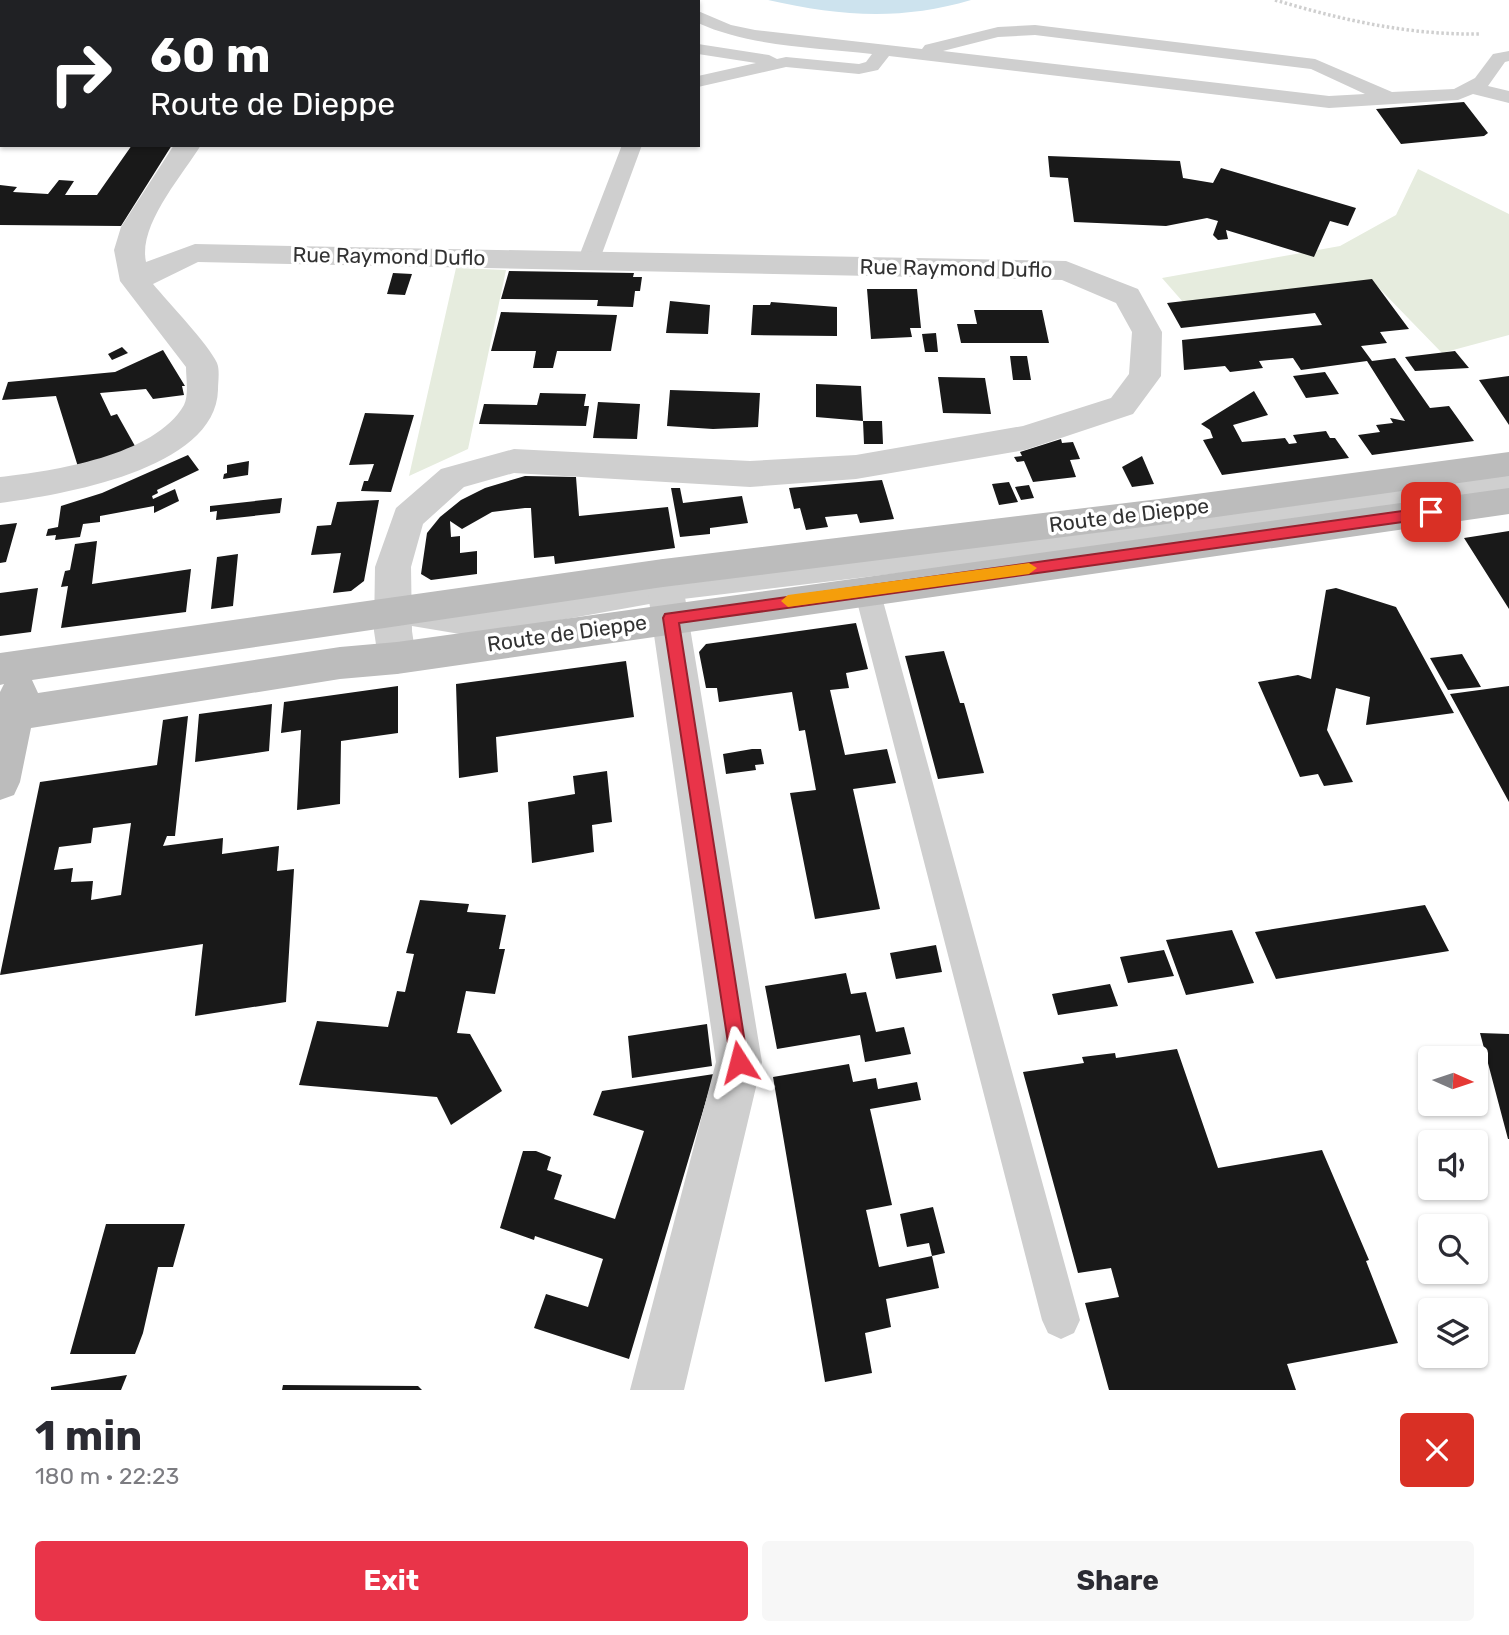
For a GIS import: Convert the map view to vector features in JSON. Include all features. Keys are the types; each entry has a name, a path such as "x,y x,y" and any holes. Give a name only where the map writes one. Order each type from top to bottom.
{"main road":[{"name":"Route de Dieppe","path":"5,713 340,663 397,658 667,594 1158,512 1509,464"},
{"name":"Route de Dieppe","path":"13,667 393,612 667,594 867,590 1509,501"},
{"path":"0,782 5,713 13,667"}],"street":[{"path":"0,490 46,485 120,465 172,439 200,406 202,365 135,281 129,250 135,227 187,147"},
{"path":"151,205 158,229 174,242 195,253"},
{"name":"Rue Raymond Duflo","path":"135,281 162,266 195,253 589,259 1066,271 1126,296 1147,332 1144,376 1122,406 1025,438 856,467 750,474 514,461 453,478 408,517 393,567 397,658"},
{"path":"657,1390 739,1062 667,594"}],"lane":[{"path":"700,17 726,29 755,35 1329,102 1458,94 1482,82 1499,58 1509,56"},
{"path":"916,52 998,32 1035,30 1315,64 1393,100"},
{"path":"700,49 859,69 872,66 885,49"},
{"path":"700,82 786,62"},
{"path":"1471,88 1509,97"},
{"path":"589,259 631,147"},
{"path":"667,594 1090,540 1509,482"},
{"path":"867,590 1061,1320"}],"path":[{"path":"1275,0 1347,22 1442,36 1482,34"}],"shaded area":[{"path":"1418,169 1509,214 1509,335 1442,353 1377,286 1183,302 1162,278 1340,246 1396,215"},
{"path":"456,268 506,270 468,449 409,476"}],"water":[{"path":"768,0 971,0 919,11 870,14 820,10"}],"building":[{"path":"1464,102 1488,133 1484,136 1401,144 1376,109"},
{"path":"131,147 171,147 121,226 0,225 0,185 17,187 13,192 48,194 59,180 74,181 65,195 97,195"},
{"path":"1048,156 1180,161 1183,178 1213,183 1221,168 1356,208 1348,226 1330,221 1314,257 1226,230 1228,239 1218,240 1213,235 1218,221 1207,218 1166,226 1074,222 1068,178 1050,177"},
{"path":"509,271 634,273 633,277 642,277 640,291 635,291 633,307 597,306 598,300 501,299"},
{"path":"393,273 412,274 405,295 387,294"},
{"path":"1372,279 1409,329 1380,332 1387,343 1361,346 1372,361 1395,358 1430,408 1449,406 1474,441 1372,455 1358,435 1380,432 1376,425 1393,423 1390,418 1405,421 1367,361 1301,370 1293,358 1259,361 1263,368 1230,372 1225,366 1184,370 1182,340 1322,325 1315,313 1181,328 1167,303"},
{"path":"867,289 917,289 921,328 910,328 912,337 871,339"},
{"path":"670,301 710,305 708,334 666,333"},
{"path":"771,302 837,307 837,336 751,335 753,305 770,305"},
{"path":"974,310 1042,310 1049,343 961,343 957,324 977,324"},
{"path":"501,312 617,315 611,351 557,351 553,368 533,368 536,351 491,351"},
{"path":"936,333 938,352 925,352 922,334"},
{"path":"122,347 128,353 112,360 108,354"},
{"path":"163,350 185,386 182,386 184,395 153,399 146,389 100,393 111,416 117,414 135,446 79,470 56,396 2,400 8,382 115,372"},
{"path":"1455,351 1469,368 1415,371 1405,357"},
{"path":"1010,356 1027,356 1031,380 1013,380"},
{"path":"1325,372 1339,394 1306,398 1293,376"},
{"path":"1509,376 1509,425 1479,380"},
{"path":"938,377 985,378 991,414 943,413"},
{"path":"816,384 861,386 863,421 816,417"},
{"path":"670,390 760,393 758,427 713,429 667,426"},
{"path":"1254,391 1268,415 1233,425 1242,442 1285,438 1289,444 1297,443 1293,435 1326,431 1330,438 1335,438 1349,458 1222,475 1203,440 1213,438 1210,430 1201,424"},
{"path":"540,393 586,394 584,406 589,406 586,426 479,424 484,404 537,405"},
{"path":"598,402 640,404 637,439 593,438"},
{"path":"365,413 414,415 391,492 361,491 374,464 349,465"},
{"path":"863,421 882,421 883,444 864,444"},
{"path":"1061,439 1062,443 1073,442 1080,459 1070,460 1076,477 1033,482 1024,461 1017,462 1014,457 1022,456 1020,452"},
{"path":"188,455 199,470 157,490 158,493 152,496 153,499 175,489 179,501 154,513 154,506 100,516 100,522 83,524 80,537 55,540 56,535 46,536 48,529 58,527 61,506 102,493"},
{"path":"1142,456 1154,484 1132,487 1122,467"},
{"path":"249,461 248,475 223,479 227,473 227,465"},
{"path":"525,476 576,477 579,516 668,507 675,548 555,564 554,556 534,558 531,508 525,508 492,512 462,529 450,521 451,537 460,536 460,553 477,551 477,574 431,580 421,574 427,533 440,517 461,500 485,488"},
{"path":"882,480 894,519 860,523 857,514 825,517 828,527 806,530 800,508 794,509 789,488"},
{"path":"1009,482 1018,502 999,505 992,484"},
{"path":"1029,485 1034,498 1021,500 1015,487"},
{"path":"671,488 680,488 683,503 742,496 748,523 710,528 710,534 680,537"},
{"path":"282,498 280,513 216,520 217,511 210,512 210,506"},
{"path":"379,500 364,581 351,591 333,593 341,553 311,555 317,526 331,525 337,502"},
{"path":"17,523 6,562 0,563 0,525"},
{"path":"1509,531 1509,609 1464,538"},
{"path":"97,541 92,584 191,569 186,612 61,628 68,586 61,587 65,571 70,570 75,544"},
{"path":"238,554 233,606 211,609 217,557"},
{"path":"38,588 31,632 0,636 0,593"},
{"path":"1336,588 1396,607 1454,713 1366,725 1370,697 1336,688 1327,730 1353,782 1324,786 1318,774 1300,777 1258,682 1298,675 1311,679 1326,590"},
{"path":"856,623 868,669 846,673 849,688 830,690 845,755 887,749 896,783 853,789 880,909 815,919 790,793 816,790 805,730 799,731 792,692 719,702 717,688 706,688 699,652 706,644"},
{"path":"944,651 960,703 964,703 984,773 938,779 905,656"},
{"path":"1462,654 1481,687 1448,690 1430,658"},
{"path":"626,661 634,717 496,737 498,772 459,778 456,684"},
{"path":"398,686 398,733 341,741 340,804 297,810 301,730 281,733 284,702"},
{"path":"1509,686 1509,802 1450,694"},
{"path":"272,704 269,751 195,762 199,714"},
{"path":"188,716 175,836 167,836 163,846 223,838 222,854 279,846 277,871 294,869 286,1002 195,1016 203,944 0,975 40,782 157,765 163,720","holes":["131,823 121,895 91,900 93,881 71,882 73,868 54,870 59,847 91,843 93,828"]},
{"path":"761,749 764,764 755,765 756,770 726,774 723,754"},
{"path":"607,771 612,822 592,825 594,852 532,863 528,802 575,794 573,776"},
{"path":"420,900 469,904 467,912 506,915 499,949 505,949 495,994 466,991 457,1033 470,1034 502,1091 451,1125 437,1097 299,1085 317,1021 388,1027 397,991 405,992 414,954 406,953"},
{"path":"1425,905 1449,951 1276,979 1255,932"},
{"path":"1232,930 1254,983 1186,995 1166,940"},
{"path":"936,945 942,972 896,979 890,953"},
{"path":"1164,950 1174,976 1128,983 1120,957"},
{"path":"846,973 851,994 866,992 876,1032 904,1027 911,1054 865,1062 860,1035 777,1049 765,986"},
{"path":"1110,984 1118,1006 1058,1015 1052,994"},
{"path":"707,1024 712,1066 632,1078 628,1036"},
{"path":"1480,1033 1509,1034 1509,1139 1488,1063 1488,1046 1483,1046"},
{"path":"1177,1049 1218,1168 1322,1150 1369,1260 1366,1261 1398,1343 1287,1364 1296,1390 1109,1390 1085,1303 1119,1297 1111,1268 1078,1273 1023,1072 1084,1063 1082,1057 1115,1053 1116,1058"},
{"path":"849,1064 853,1082 876,1078 878,1089 917,1082 921,1100 870,1109 892,1205 866,1210 879,1267 932,1256 939,1288 886,1299 891,1327 865,1333 872,1373 825,1382 773,1077"},
{"path":"714,1074 629,1359 534,1328 546,1294 588,1307 603,1259 535,1236 534,1240 500,1228 523,1151 536,1151 551,1157 547,1170 562,1175 554,1199 615,1219 644,1131 593,1115 602,1091"},
{"path":"933,1207 945,1253 932,1256 929,1243 907,1247 900,1214"},
{"path":"106,1224 185,1224 173,1267 158,1267 143,1333 135,1354 70,1354"},
{"path":"127,1375 121,1390 51,1390 51,1387"},
{"path":"283,1385 418,1386 422,1390 282,1390"}],"slow traffic":[{"path":"788,601 1029,568"}],"route":[{"path":"739,1062 671,618 1431,512"}]}
